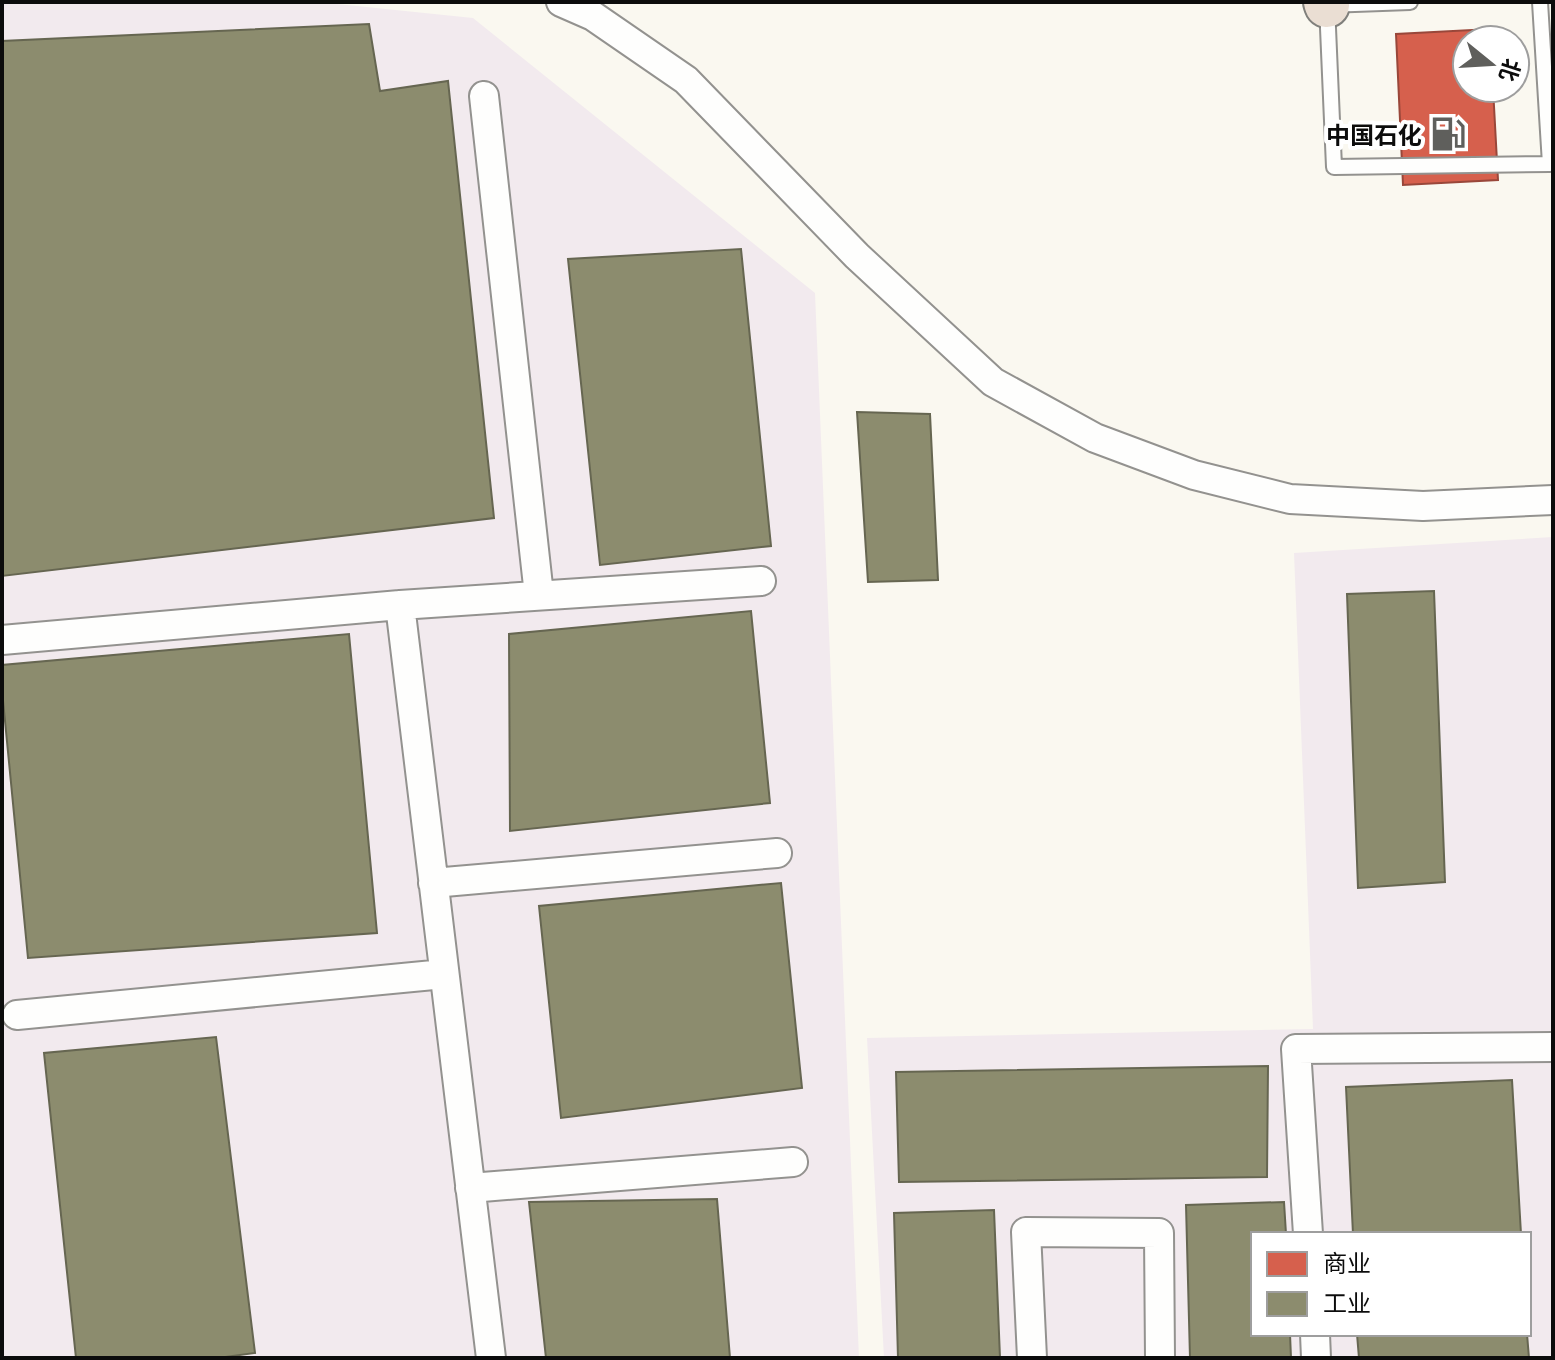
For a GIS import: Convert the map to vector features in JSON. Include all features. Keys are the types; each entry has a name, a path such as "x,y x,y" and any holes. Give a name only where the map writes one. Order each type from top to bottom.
{"street":[{"path":"561,2 593,16 686,80 857,256 993,382 1095,438 1194,475 1290,499 1423,506 1553,500"},
{"path":"484,96 539,595"},
{"path":"2,640 400,605 761,581"},
{"path":"400,605 491,1358"},
{"path":"433,883 777,853"},
{"path":"17,1015 444,974"},
{"path":"1308,1232 1296,1049 1553,1047"},
{"path":"470,1188 793,1162"},
{"path":"1032,1358 1026,1232 1159,1233 1160,1358"},
{"path":"1315,1336 1316,1358"}],"lane":[{"path":"1410,2 1326,4 1334,167 1550,164 1540,2"}],"shaded area":[{"path":"2,2 318,2 473,18 815,293 859,1358 3,1358"},
{"path":"1553,537 1553,1358 884,1358 867,1038 1313,1029 1294,553"}],"building: 商业":[{"name":"中国石化","path":"1451,31 1451,104 1494,104 1498,180 1403,185 1396,34"}],"building: 工业":[{"path":"369,24 380,91 448,81 494,518 2,576 2,41"},
{"path":"741,249 771,546 600,565 568,259"},
{"path":"857,412 930,414 938,580 868,582"},
{"path":"1434,591 1445,882 1358,888 1347,594"},
{"path":"751,611 770,803 510,831 509,634"},
{"path":"349,634 377,933 28,958 2,665"},
{"path":"781,883 802,1088 561,1118 539,906"},
{"path":"216,1037 255,1353 218,1358 76,1358 44,1053"},
{"path":"1268,1066 1267,1177 899,1182 896,1072"},
{"path":"1512,1080 1521,1232 1353,1232 1346,1087"},
{"path":"717,1199 730,1358 546,1358 529,1202"},
{"path":"1284,1202 1286,1232 1251,1232 1251,1336 1290,1336 1291,1358 1190,1358 1186,1205"},
{"path":"994,1210 1000,1358 898,1358 894,1213"},
{"path":"1357,1336 1527,1336 1529,1358 1359,1358"}],"place":[{"name":"中国石化","path":"1448,134"}]}
